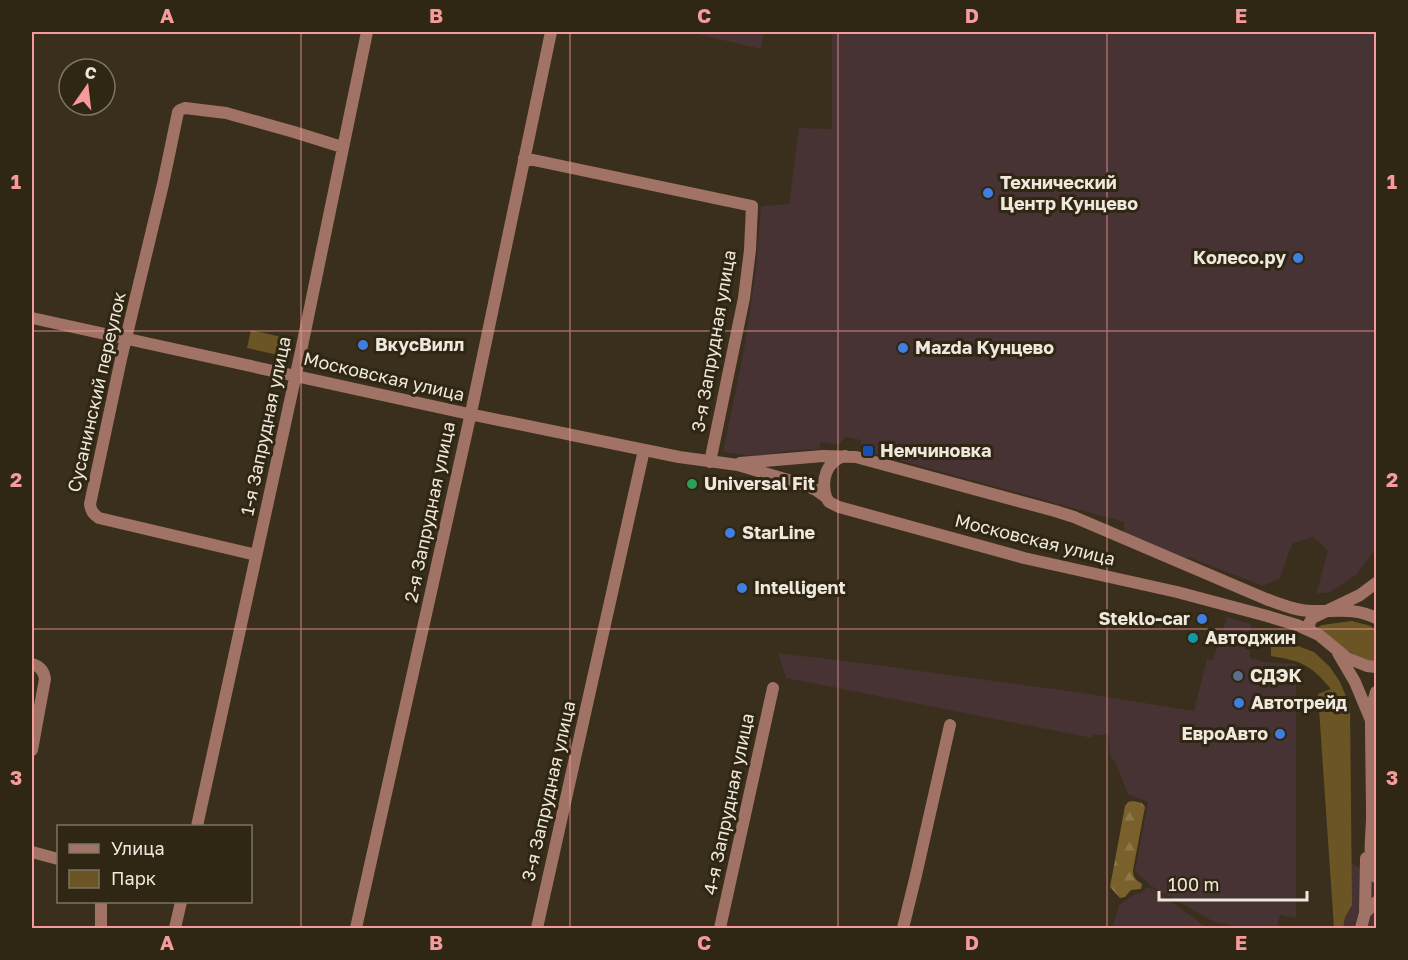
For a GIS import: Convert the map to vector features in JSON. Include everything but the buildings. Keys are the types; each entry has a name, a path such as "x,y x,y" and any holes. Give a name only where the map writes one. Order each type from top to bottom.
{"street":[{"name":"1-я Запрудная улица","path":"197,825 296,376 367,32"},
{"name":"2-я Запрудная улица","path":"356,928 470,414 551,32"},
{"name":"Сусанинский переулок","path":"256,555 99,518 94,515 90,504 163,184 177,112 184,108 226,113 342,147"},
{"name":"3-я Запрудная улица","path":"524,158 752,206 750,250 744,298 710,462"},
{"name":"Московская улица","path":"32,318 470,414 644,450 730,464 805,485 839,507 1024,558 1177,592 1296,625 1319,635 1341,654 1355,662 1377,667"},
{"name":"3-я Запрудная улица","path":"537,928 644,450"},
{"name":"Московская улица","path":"730,464 823,456 863,459 1055,511 1295,609 1350,610 1377,618"},
{"path":"826,497 824,481 829,466 833,461 846,456"},
{"path":"1310,631 1309,624 1312,618 1360,596 1377,584"},
{"path":"1334,647 1355,682 1371,720"},
{"path":"32,664 40,667 45,679 32,750"},
{"name":"4-я Запрудная улица","path":"720,928 773,688"},
{"path":"1377,692 1372,706 1371,720 1371,859 1377,877"},
{"path":"903,928 950,725"},
{"path":"1372,821 1377,848"},
{"path":"1361,928 1365,913 1366,849 1372,821"},
{"path":"32,852 57,859"},
{"path":"1365,913 1377,902"},
{"path":"101,903 101,928"},
{"path":"175,928 181,903"}],"shaded area":[{"path":"688,32 764,32 761,49"},
{"path":"832,32 1376,32 1376,549 1356,575 1330,592 1316,594 1328,551 1314,537 1293,543 1280,578 1263,586 1124,533 1124,522 862,450 861,440 846,437 838,445 821,442 819,449 753,456 723,452 744,350 756,268 761,206 789,204 799,128 832,129"},
{"path":"1227,617 1251,624 1250,658 1264,662 1296,664 1296,918 1280,915 1277,928 1244,928 1214,922 1151,886 1135,871 1148,802 1128,794 1115,762 1111,758 1108,735 1093,735 1092,738 786,678 778,653 1083,693 1194,711 1207,659 1213,660"},
{"path":"1350,862 1363,871 1376,870 1376,928 1336,928"},
{"path":"1147,887 1205,926 1212,928 1107,928 1113,926 1119,905 1135,894 1141,893"}],"green space":[{"path":"251,330 286,338 282,356 247,348"},
{"path":"1352,621 1371,626 1376,631 1376,662 1361,659 1314,629 1322,625"},
{"path":"1271,636 1314,652 1330,667 1340,682 1350,706 1352,905 1345,917 1343,928 1334,928 1318,694 1331,689 1318,674 1305,665 1271,656"},
{"path":"1128,802 1142,803 1145,807 1133,870 1135,878 1142,884 1141,889 1131,890 1125,897 1120,898 1110,887 1125,806"}],"place":[{"name":"Технический Центр Кунцево","path":"988,193"},
{"name":"Колесо.ру","path":"1298,258"},
{"name":"ВкусВилл","path":"363,345"},
{"name":"Mazda Кунцево","path":"903,348"},
{"name":"Немчиновка","path":"868,451"},
{"name":"Universal Fit","path":"692,484"},
{"name":"StarLine","path":"730,533"},
{"name":"Intelligent","path":"742,588"},
{"name":"Steklo-car","path":"1202,619"},
{"name":"Автоджин","path":"1193,638"},
{"name":"СДЭК","path":"1238,676"},
{"name":"Автотрейд","path":"1239,703"},
{"name":"ЕвроАвто","path":"1280,734"}]}
